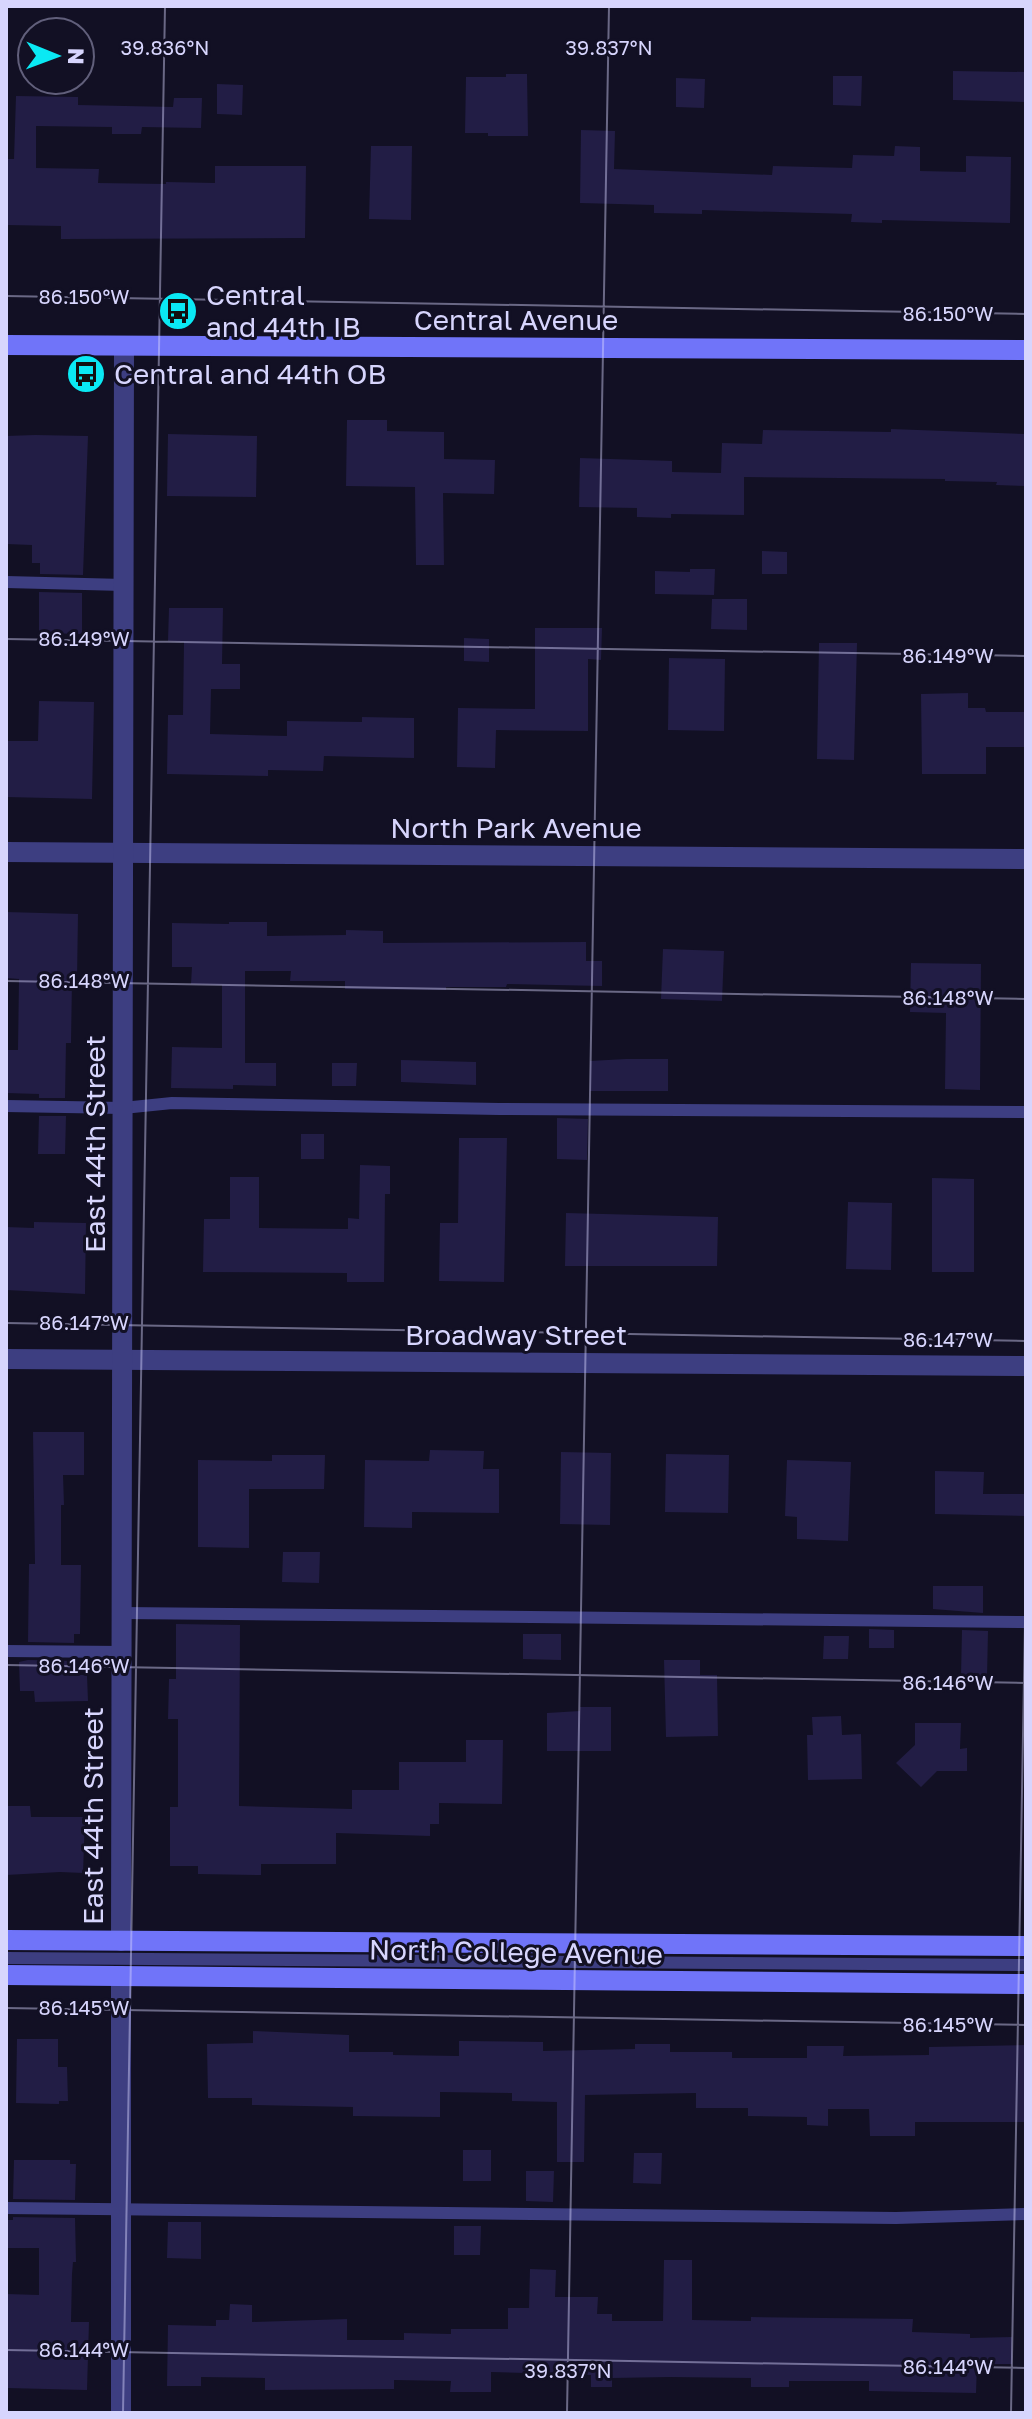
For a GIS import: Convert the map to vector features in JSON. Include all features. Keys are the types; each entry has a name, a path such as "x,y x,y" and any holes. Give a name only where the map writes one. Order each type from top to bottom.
{"main road":[{"name":"Central Avenue","path":"6,345 1026,350"},
{"name":"North College Avenue","path":"6,1940 1026,1946"},
{"name":"North College Avenue","path":"6,1975 1026,1984"}],"street":[{"name":"East 44th Street","path":"121,1941 124,347"},
{"name":"North Park Avenue","path":"6,852 1026,859"},
{"name":"Broadway Street","path":"6,1359 1026,1366"},
{"path":"121,1976 121,2413"}],"lane":[{"path":"6,582 124,585"},
{"path":"6,1106 123,1108 172,1103 1026,1112"},
{"path":"122,1613 1026,1622"},
{"path":"6,1651 122,1652"},
{"name":"North College Avenue","path":"6,1958 1026,1965"},
{"path":"6,2208 896,2218 1026,2214"}],"building":[{"path":"953,71 1026,72 1026,102 953,100"},
{"path":"506,74 527,74 528,136 465,133 466,77 506,77"},
{"path":"833,76 862,76 861,106 833,105"},
{"path":"676,78 705,79 704,108 676,107"},
{"path":"217,84 243,85 242,115 217,114"},
{"path":"16,96 78,97 78,105 173,107 174,98 202,98 201,128 142,127 141,134 112,134 112,127 36,126 36,168 99,169 98,183 166,184 215,183 215,166 306,166 305,238 61,239 61,226 6,225 6,159 14,159"},
{"path":"581,130 615,131 614,169 772,175 773,166 852,168 853,155 894,156 895,146 920,147 920,171 966,172 966,156 1011,157 1010,223 851,222 852,214 702,210 702,214 654,213 654,205 580,203"},
{"path":"371,146 412,146 411,220 369,219"},
{"path":"347,420 387,420 387,431 444,432 444,459 495,460 494,494 443,493 444,565 416,565 415,487 346,486"},
{"path":"891,429 1026,434 1026,486 945,479 744,477 744,515 637,517 637,508 579,507 580,458 672,461 672,472 721,473 722,443 762,444 763,430 891,432"},
{"path":"168,434 257,436 256,497 167,496"},
{"path":"6,436 88,436 83,575 40,574 40,563 32,563 32,545 6,544"},
{"path":"762,551 787,552 787,574 762,574"},
{"path":"690,569 715,569 714,595 655,594 655,571 690,572"},
{"path":"39,592 82,593 82,634 39,633"},
{"path":"712,599 747,599 747,630 711,629"},
{"path":"169,608 223,608 222,664 240,664 240,689 211,689 210,734 287,736 287,721 362,722 362,717 414,718 414,758 324,756 323,771 268,770 268,776 167,774 168,715 183,715 184,642 168,641"},
{"path":"535,628 602,628 601,660 588,659 588,731 496,730 495,768 457,767 458,708 535,709"},
{"path":"464,638 489,639 489,662 464,661"},
{"path":"819,643 857,643 854,760 817,759"},
{"path":"669,658 725,659 724,731 668,730"},
{"path":"968,693 968,708 985,708 986,712 1026,712 1026,747 986,747 986,774 922,774 921,694"},
{"path":"39,701 94,702 92,799 6,797 6,741 38,741"},
{"path":"6,912 78,914 77,980 72,980 71,1043 66,1043 65,1098 6,1093 6,1050 18,1050 19,979 6,978"},
{"path":"267,922 267,936 346,935 346,930 383,931 383,943 586,942 586,961 602,961 602,986 507,984 506,987 446,987 446,990 345,989 345,981 290,981 291,971 245,971 245,1063 276,1063 276,1086 171,1088 172,1047 222,1048 222,985 191,984 192,967 172,967 172,923"},
{"path":"663,949 724,951 722,1001 661,999"},
{"path":"911,963 981,964 980,1090 945,1089 946,1013 910,1012"},
{"path":"668,1059 668,1091 590,1091 590,1061"},
{"path":"401,1060 476,1062 476,1085 401,1082"},
{"path":"332,1063 357,1063 356,1086 332,1086"},
{"path":"39,1116 66,1116 65,1154 38,1154"},
{"path":"557,1118 588,1119 587,1160 557,1159"},
{"path":"301,1134 324,1134 324,1159 301,1159"},
{"path":"459,1138 507,1138 504,1282 439,1281 440,1223 458,1223"},
{"path":"360,1165 390,1166 390,1194 385,1194 384,1282 347,1282 347,1273 203,1272 204,1219 230,1219 230,1177 259,1177 259,1228 348,1229 348,1218 359,1219"},
{"path":"932,1178 974,1179 974,1272 932,1272"},
{"path":"848,1202 892,1203 891,1270 846,1269"},
{"path":"566,1213 718,1217 717,1266 565,1266"},
{"path":"34,1222 86,1223 85,1294 6,1290 6,1227 34,1228"},
{"path":"33,1432 84,1432 84,1475 63,1475 64,1505 61,1505 61,1565 81,1565 80,1634 74,1634 74,1643 28,1642 29,1564 35,1564"},
{"path":"430,1450 484,1451 483,1469 499,1469 499,1513 412,1512 412,1528 364,1527 365,1460 429,1461"},
{"path":"561,1452 611,1453 610,1525 560,1524"},
{"path":"666,1454 729,1455 728,1513 665,1512"},
{"path":"272,1455 325,1455 324,1489 249,1489 249,1548 198,1547 198,1460 272,1461"},
{"path":"787,1460 851,1462 848,1541 797,1539 797,1517 785,1516"},
{"path":"935,1471 984,1472 983,1494 1026,1494 1026,1516 935,1514"},
{"path":"283,1552 320,1552 319,1583 282,1582"},
{"path":"933,1586 983,1586 983,1613 933,1609"},
{"path":"176,1624 240,1625 239,1806 352,1809 352,1790 399,1790 399,1762 466,1762 466,1740 503,1740 502,1804 439,1803 439,1824 430,1824 430,1836 336,1833 336,1864 261,1864 261,1875 198,1874 198,1866 170,1866 170,1807 178,1807 178,1719 168,1719 169,1679 176,1679"},
{"path":"869,1629 894,1630 894,1648 869,1648"},
{"path":"962,1630 988,1631 987,1677 961,1676"},
{"path":"523,1634 561,1634 561,1660 523,1659"},
{"path":"824,1636 849,1636 848,1659 823,1659"},
{"path":"664,1660 700,1660 700,1675 717,1675 718,1736 666,1737"},
{"path":"74,1661 74,1675 87,1675 88,1701 35,1702 34,1691 20,1691 19,1662"},
{"path":"580,1707 611,1707 611,1751 547,1751 547,1713 580,1711"},
{"path":"841,1716 842,1735 861,1734 862,1779 808,1780 807,1735 813,1735 812,1717"},
{"path":"915,1723 961,1723 960,1749 967,1748 967,1771 937,1771 921,1787 896,1763 915,1745"},
{"path":"6,1806 30,1806 31,1817 85,1817 83,1873 6,1875"},
{"path":"253,2031 349,2035 349,2052 393,2052 393,2055 459,2056 459,2041 543,2042 543,2051 635,2049 635,2044 670,2044 670,2052 732,2052 732,2058 807,2058 807,2046 844,2046 843,2056 929,2055 929,2047 1026,2045 1026,2122 915,2122 915,2136 870,2136 869,2109 828,2109 828,2126 807,2125 807,2117 748,2116 748,2108 696,2108 696,2093 585,2095 584,2162 557,2162 557,2102 512,2101 512,2093 440,2092 440,2117 353,2116 353,2107 252,2105 252,2098 208,2098 207,2044 253,2043"},
{"path":"17,2039 58,2039 58,2067 67,2067 68,2101 59,2101 59,2104 16,2103"},
{"path":"463,2150 491,2150 491,2181 463,2181"},
{"path":"634,2153 662,2153 661,2184 633,2183"},
{"path":"14,2160 70,2160 70,2164 76,2164 75,2200 13,2199"},
{"path":"526,2171 554,2171 553,2202 526,2201"},
{"path":"13,2217 75,2218 76,2262 73,2262 72,2274 71,2322 89,2322 87,2390 7,2388 6,2294 39,2295 39,2248 6,2248 6,2220 13,2220"},
{"path":"168,2222 201,2222 201,2259 167,2258"},
{"path":"454,2226 481,2226 480,2255 454,2255"},
{"path":"664,2260 692,2260 692,2320 751,2321 751,2317 913,2319 912,2332 970,2334 970,2338 1012,2337 1012,2364 977,2364 976,2393 869,2391 869,2381 789,2381 789,2387 751,2387 751,2378 612,2378 612,2387 591,2387 591,2375 491,2372 491,2392 450,2392 451,2381 394,2380 394,2389 265,2390 265,2378 201,2377 201,2386 167,2386 168,2325 216,2326 216,2320 229,2320 230,2304 252,2305 252,2322 347,2319 347,2340 404,2340 404,2333 451,2334 451,2329 508,2329 508,2308 529,2308 530,2269 556,2270 555,2297 598,2297 597,2314 612,2314 612,2321 663,2321"}],"place":[{"name":"Central and 44th IB","path":"178,311"},
{"name":"Central and 44th OB","path":"86,374"}]}
